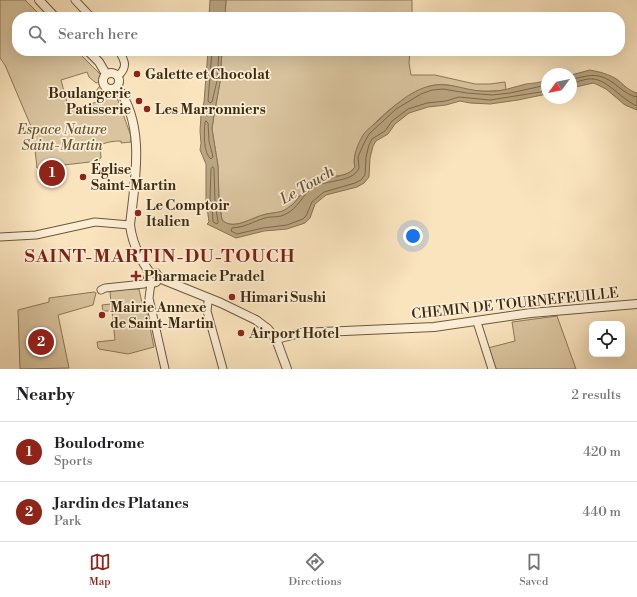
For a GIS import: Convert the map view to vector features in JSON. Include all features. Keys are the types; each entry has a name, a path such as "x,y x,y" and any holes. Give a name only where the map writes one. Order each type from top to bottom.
{"street":[{"path":"39,0 50,12"},
{"path":"75,0 86,12"},
{"path":"93,56 99,62 106,74"},
{"path":"118,76 124,69 125,65 122,56"},
{"path":"106,74 112,73 118,76"},
{"path":"106,74 103,80 104,86 110,89 117,87"},
{"path":"117,87 119,82 118,76"},
{"path":"117,87 124,98 136,134 136,157 130,225 136,248 150,279 149,298 164,369"},
{"path":"0,237 36,235 95,222 130,225"},
{"path":"101,290 105,288 144,284 156,273 159,278 246,314 256,320 268,329 276,339 287,369"},
{"path":"209,298 207,311 223,369"},
{"name":"CHEMIN DE TOURNEFEUILLE","path":"276,339 300,333 434,327 531,313 637,304"},
{"path":"477,322 492,369"}],"green space":[{"name":"Espace Nature Saint-Martin","path":"0,0 25,0 37,12 12,12 12,56 82,56 101,75 100,81 96,83 89,77 87,72 61,80 69,110 97,102 96,94 97,89 100,86 115,92 131,136 131,142 121,143 121,141 115,141 100,145 101,158 99,161 37,168 33,131 5,65 0,58"},
{"path":"226,0 412,0 412,12 225,12"},
{"path":"222,56 410,56 411,75 435,75 475,84 505,82 506,90 474,91 449,85 436,85 424,88 396,104 370,129 360,142 355,155 355,167 350,172 342,175 327,177 310,185 286,210 263,215 242,223 231,224 222,220 219,202 218,166 212,129 220,82"},
{"path":"139,289 142,303 145,304 154,347 128,354 99,349 97,342 115,340 112,311 103,311 102,305 111,304 110,291"},
{"path":"94,292 96,293 93,305 58,315 69,368 20,369 18,310 49,302 49,298"},
{"path":"557,316 576,369 496,369 488,348 515,341 512,322"}],"water":[{"path":"210,0 226,0 225,12 209,12"},
{"path":"208,56 222,56 220,82 212,129 218,166 219,202 222,220 226,223 237,224 263,215 283,211 292,205 313,183 347,174 352,171 355,167 354,159 356,151 363,135 398,103 412,93 435,85 496,91 541,82 541,95 490,104 460,101 446,105 428,107 409,113 395,124 388,134 376,141 370,158 369,177 364,183 357,187 326,195 315,204 310,218 305,223 287,229 264,231 236,238 207,224 209,222 207,207 208,203 206,203 206,164 200,150 201,115 204,102"},
{"path":"590,70 601,72 618,80 629,89 637,93 637,110 625,105 606,89 596,84 593,83 577,87 577,73"}],"place":[{"name":"Galette et Chocolat","path":"137,74"},
{"name":"Boulangerie Patisserie","path":"139,101"},
{"name":"Les Marronniers","path":"147,109"},
{"name":"Boulodrome","path":"52,173"},
{"name":"Église Saint-Martin","path":"83,177"},
{"name":"Le Comptoir Italien","path":"138,213"},
{"name":"Pharmacie Pradel","path":"136,276"},
{"name":"Himari Sushi","path":"232,297"},
{"name":"Mairie Annexe de Saint-Martin","path":"102,315"},
{"name":"Airport Hotel","path":"241,333"},
{"name":"Jardin des Platanes","path":"41,342"}],"district":[{"name":"SAINT-MARTIN-DU-TOUCH","path":"160,256"}],"water label":[{"name":"Le Touch","path":"307,185"}]}
